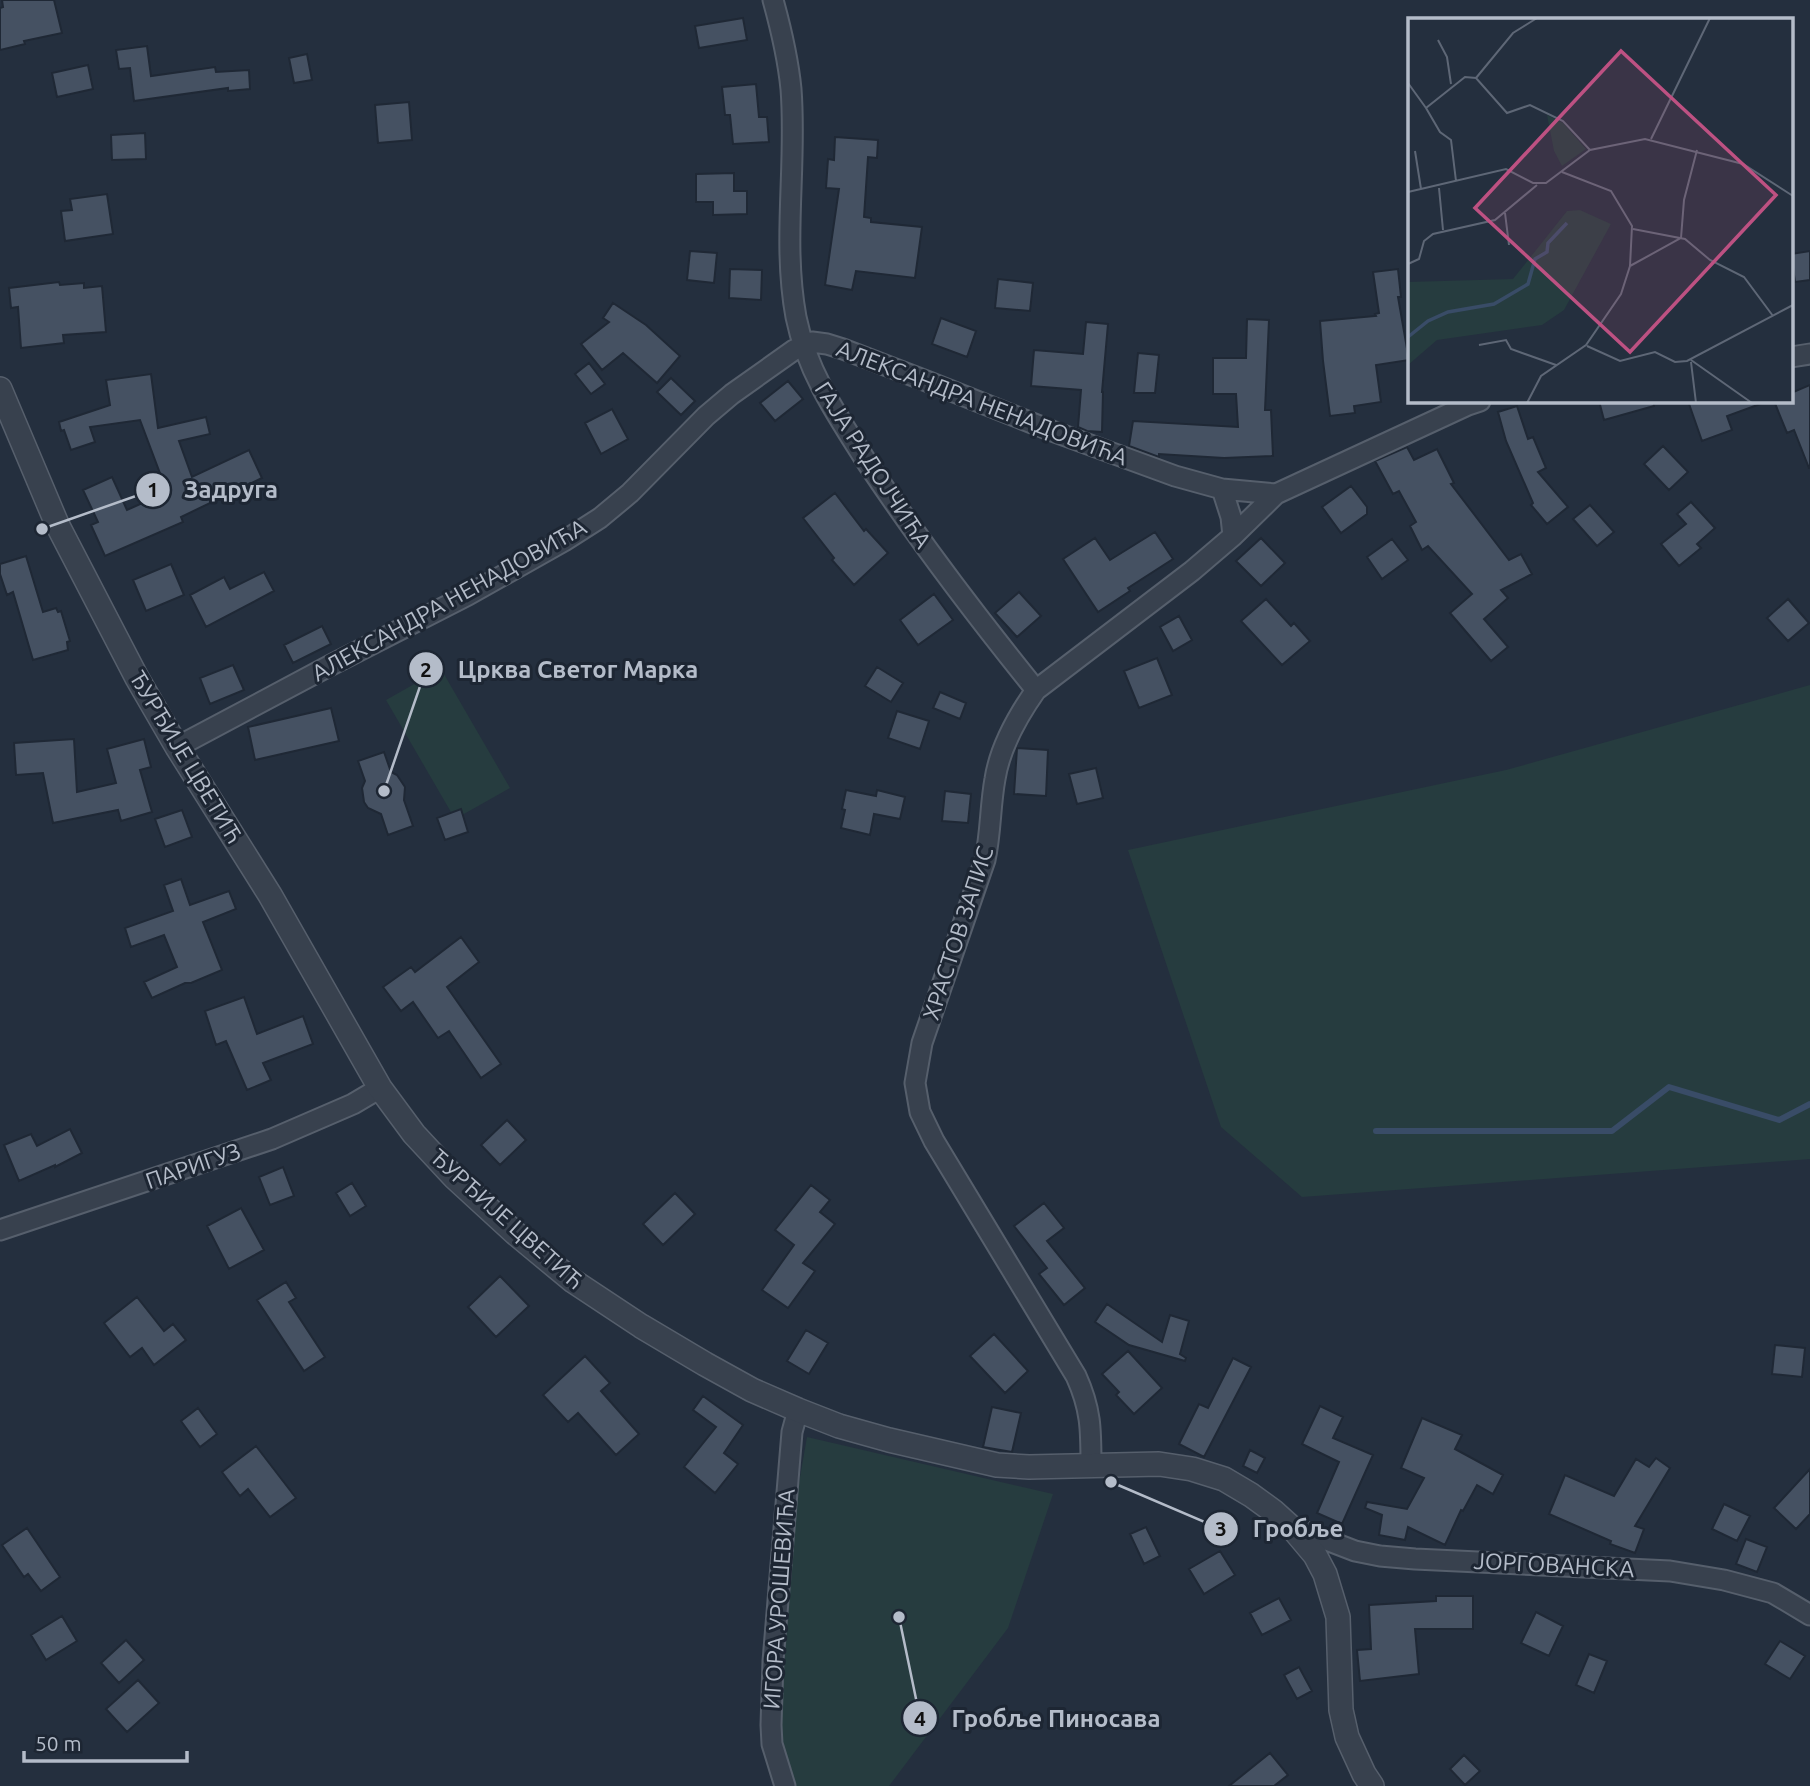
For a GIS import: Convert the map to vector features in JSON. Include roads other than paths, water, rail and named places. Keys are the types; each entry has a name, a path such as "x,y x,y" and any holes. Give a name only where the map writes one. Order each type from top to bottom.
{"street":[{"name":"ГАЈА РАДОЈЧИЋА","path":"773,0 783,38 791,88 790,265 796,316 803,345 816,379 886,490 967,605 1035,690"},
{"name":"АЛЕКСАНДРА НЕНАДОВИЋА","path":"177,747 468,595 564,541 600,518 631,493 706,416 732,394 803,345 816,342 1175,476 1222,489 1276,494"},
{"path":"1792,357 1810,354"},
{"name":"ЂУРЂИЈЕ ЦВЕТИЋ","path":"0,389 38,483 136,678 270,895 380,1088 414,1134 454,1177 573,1281 705,1364 752,1390 798,1410 839,1426 889,1440 997,1465 1029,1467 1158,1464 1203,1472 1224,1479 1251,1495 1294,1530 1315,1555 1325,1574 1338,1617 1341,1710 1347,1737 1372,1786"},
{"name":"ХРАСТОВ ЗАПИС","path":"1091,1465 1091,1428 1088,1406 1080,1384 934,1142 920,1112 915,1083 922,1043 985,860 995,779 1000,761 1012,729 1035,690 1192,571 1276,494 1478,402"},
{"path":"1222,489 1231,517 1233,536"},
{"name":"ПАРИГУЗ","path":"0,1230 272,1139 353,1104 380,1088"},
{"name":"ИГОРА УРОШЕВИЋА","path":"785,1786 772,1744 773,1661 792,1432 798,1410"},
{"name":"ЈОРГОВАНСКА","path":"1294,1530 1380,1556 1696,1574 1773,1593 1810,1615"}],"waterway":[{"path":"1376,1131 1612,1131 1669,1087 1779,1120 1810,1104"}],"place":[{"name":"Задруга","path":"42,529"},
{"name":"Црква Светог Марка","path":"384,791"},
{"name":"Гробље","path":"1111,1482"},
{"name":"Гробље Пиносава","path":"899,1617"}]}
